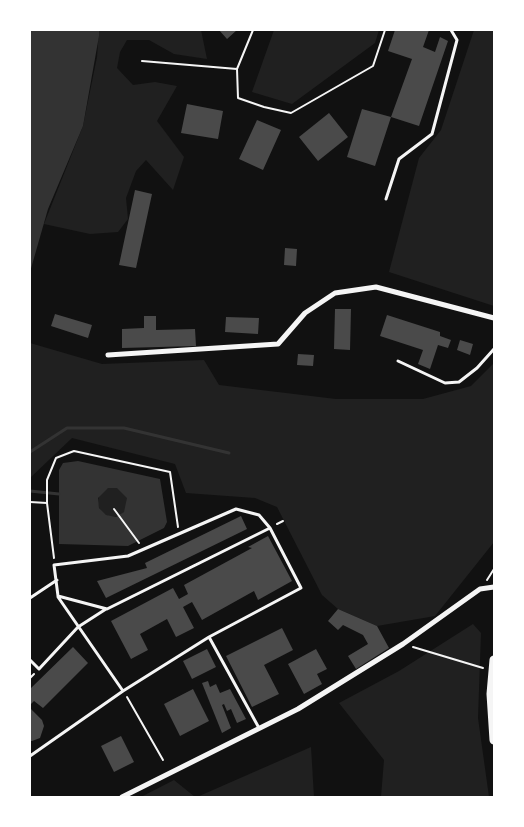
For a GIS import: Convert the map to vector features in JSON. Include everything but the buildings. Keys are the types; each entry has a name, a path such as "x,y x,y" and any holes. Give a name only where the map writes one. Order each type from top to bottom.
{"street":[{"path":"108,354 278,344 305,313 335,293 376,287 494,318"},
{"path":"122,797 298,709 403,644 480,589 494,587"},
{"path":"494,660 491,694 494,740"}],"lane":[{"path":"386,199 398,159 432,134 457,40 450,30"},
{"path":"398,361 445,383 458,382 478,368 494,349"},
{"path":"30,756 123,691 209,636 301,588 270,528 259,515 236,509 128,556 54,565 58,596 123,691"},
{"path":"30,660 39,669 78,627 107,609 270,528"},
{"path":"30,598 57,580"},
{"path":"30,592 37,592"},
{"path":"58,596 107,609"},
{"path":"209,636 259,728"}],"path":[{"path":"253,30 237,68 238,98 264,108 291,113 373,66 386,30"},
{"path":"142,61 237,68"},
{"path":"54,565 47,503 48,480 56,458 74,451 170,472 179,535"},
{"path":"30,502 47,503"},
{"path":"114,509 140,545"},
{"path":"403,644 475,666"},
{"path":"123,691 162,760"}],"shaded area":[{"path":"30,30 99,30 99,36 83,126 48,209 30,272"},
{"path":"99,30 201,30 207,59 174,54 149,40 127,40 120,52 117,68 133,85 155,82 177,86 157,121 184,157 173,190 146,160 136,171 126,198 128,219 118,232 90,234 44,224 83,126 97,57"},
{"path":"274,30 379,30 375,43 292,104 252,92"},
{"path":"474,30 494,30 494,306 389,272 419,158 441,130"},
{"path":"30,343 102,364 204,360 219,385 336,399 423,399 471,386 494,363 494,542 435,616 377,626 338,609 322,595 277,507 255,498 186,493 175,464 72,438 30,478"},
{"path":"78,461 160,479 167,522 164,528 128,546 59,544 59,470 63,463","holes":["108,488 117,488 127,498 124,512 116,517 106,515 99,508 98,498"]},
{"path":"113,487 119,488 127,496 127,508 119,516 113,517 107,516 99,508 98,502 99,496 107,488"},
{"path":"473,624 481,633 478,718 489,797 381,797 384,760 339,703 399,671"},
{"path":"311,747 314,797 197,797"},
{"path":"174,780 195,797 141,797"}],"waterway":[{"path":"30,452 67,428 124,428 229,453"},
{"path":"30,491 59,494"}]}
